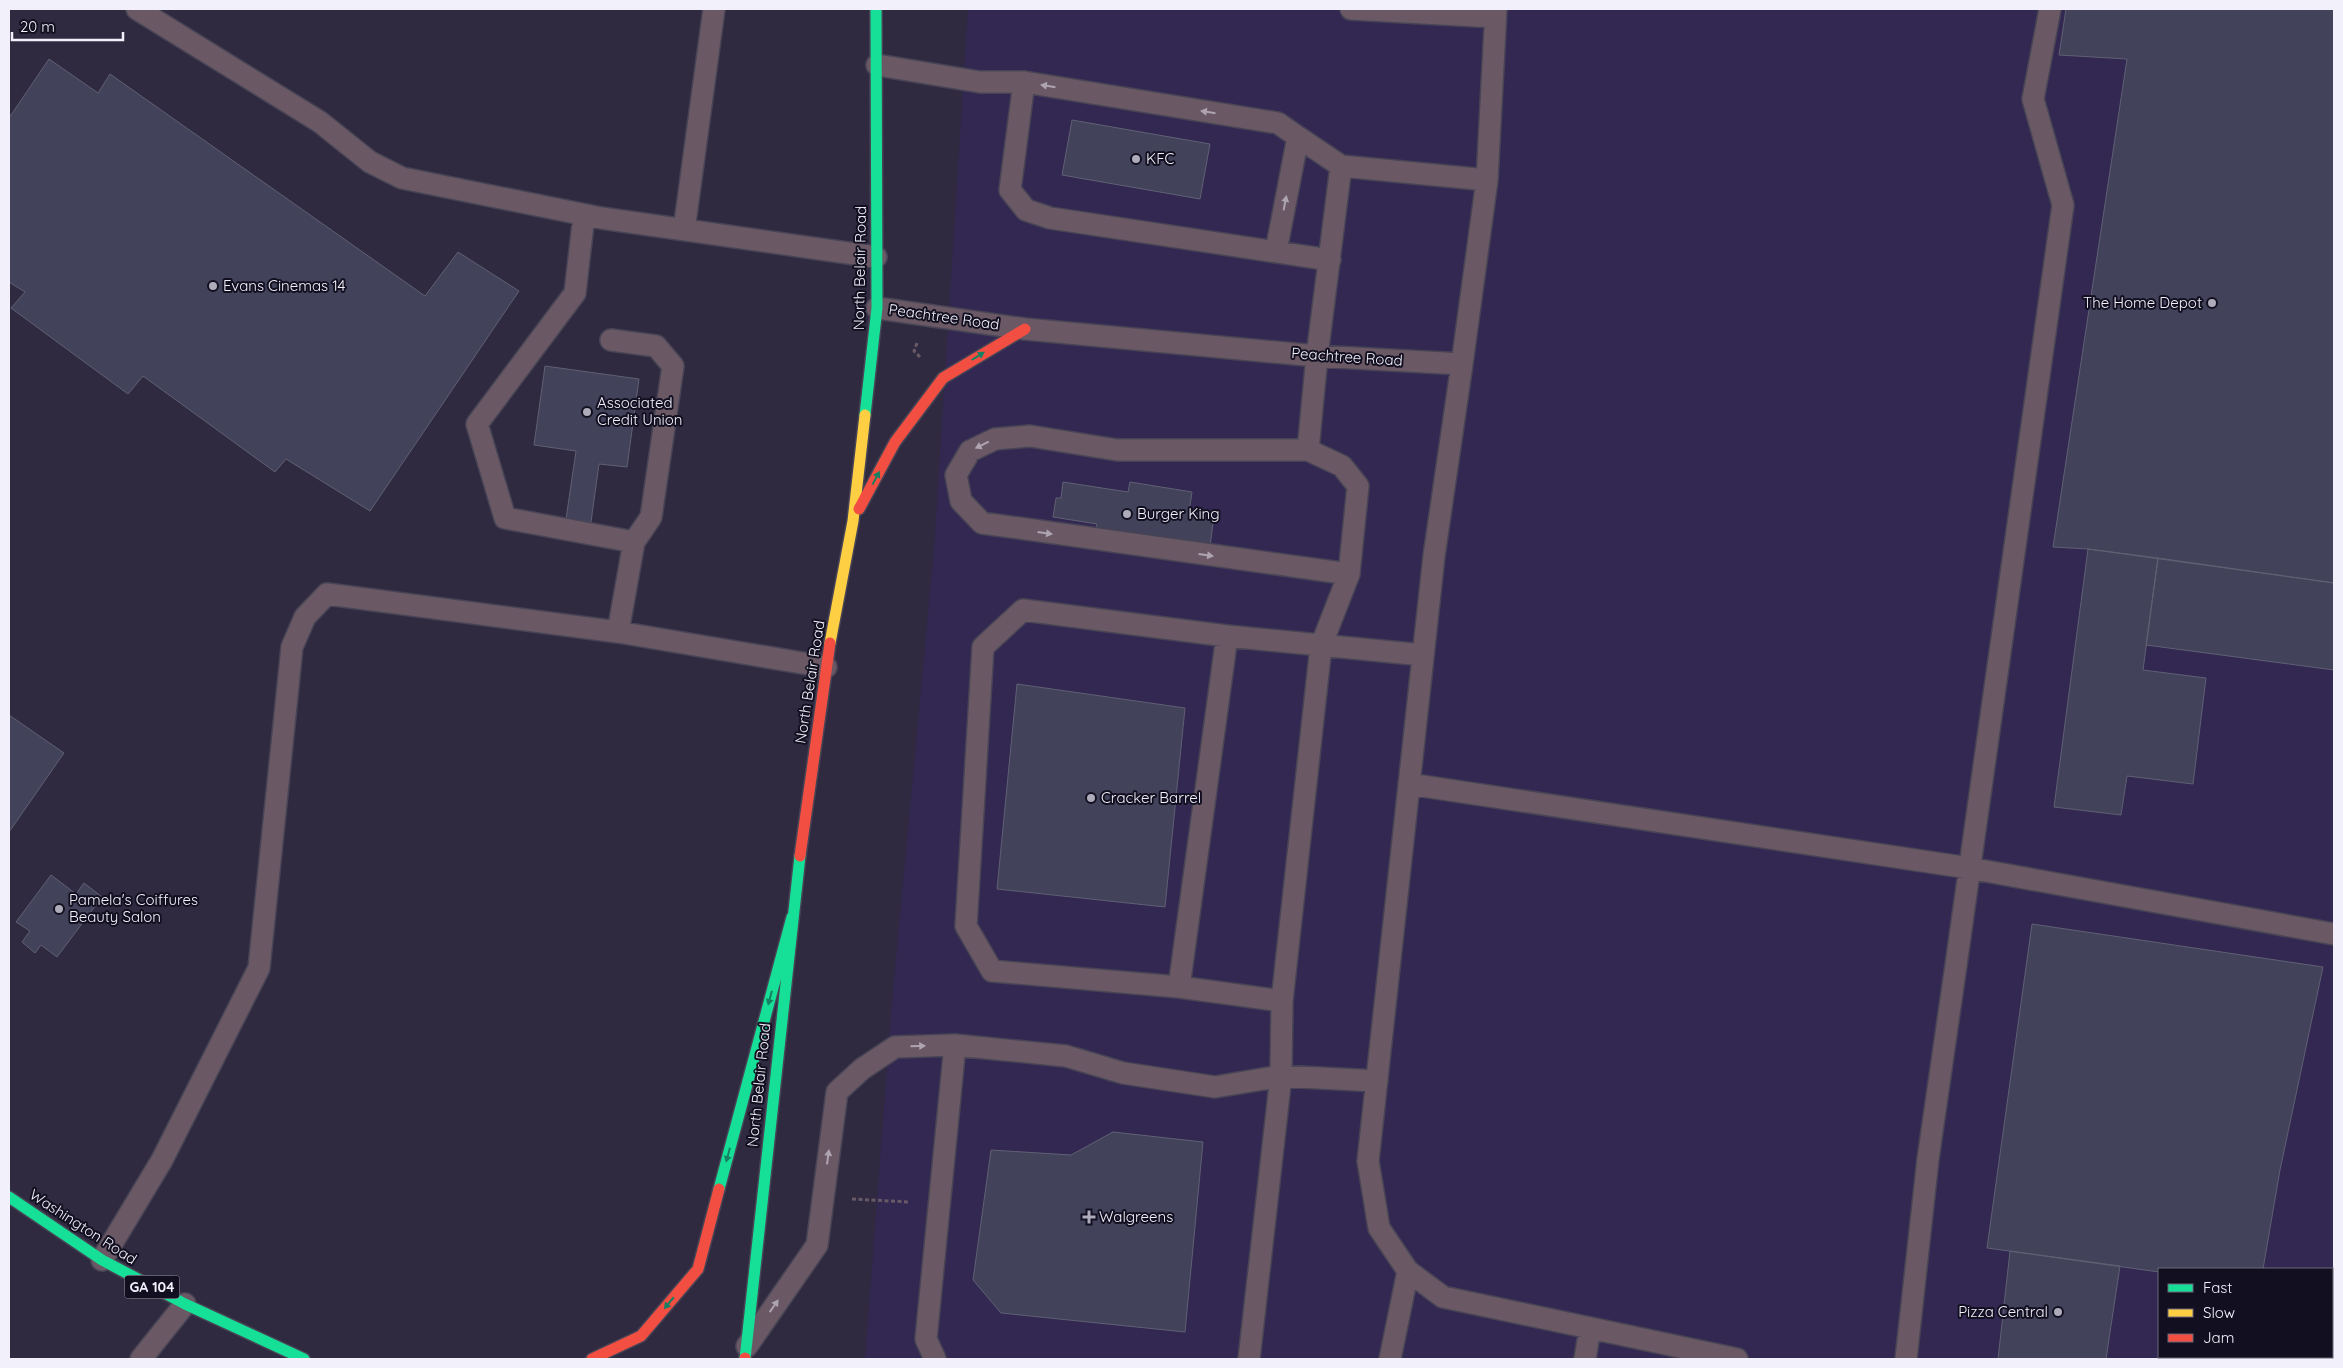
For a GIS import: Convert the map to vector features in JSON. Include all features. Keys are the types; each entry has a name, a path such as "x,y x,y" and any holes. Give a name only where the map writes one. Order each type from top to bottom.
{"main road":[{"name":"North Belair Road","path":"745,1356 792,917 826,667 852,521 877,308 876,9"},
{"path":"852,521 895,442 943,378 1025,329"},
{"path":"592,1359 641,1336 698,1269 792,917"},
{"name":"Washington Road","path":"9,1197 102,1260 185,1304 304,1359"}],"lane":[{"path":"137,9 320,122 370,162 402,178 584,215 876,257"},
{"path":"684,230 714,9"},
{"path":"1351,9 1495,13 1487,180 1434,556 1368,1162 1379,1228 1408,1271 1443,1297 1737,1359"},
{"path":"1906,1359 1928,1159 2063,205 2033,99 2050,9"},
{"path":"876,65 980,82 1024,82 1278,123 1341,166 1487,180"},
{"path":"1024,82 1010,190 1026,210 1050,218 1330,260"},
{"path":"1276,251 1298,137"},
{"path":"1308,450 1317,356 1341,166"},
{"path":"584,215 575,293 477,424 506,518 634,542"},
{"name":"Peachtree Road","path":"877,308 1025,329 1317,356 1462,364"},
{"path":"611,340 656,346 673,366 651,517 634,542 618,632"},
{"path":"1249,1359 1281,1076 1282,1001 1321,646 1349,574 1358,486 1342,466 1308,450 1117,450 1030,436 995,439 970,451 956,475 961,501 982,524 1349,574"},
{"path":"102,1260 162,1160 258,968 292,647 305,617 327,594 618,632 826,667"},
{"path":"1282,1001 1179,987 992,971 966,926 983,647 1023,610 1227,636 1424,655"},
{"path":"1179,987 1227,636"},
{"path":"1409,784 1969,868 2334,934"},
{"path":"745,1356 817,1245 837,1092 862,1069 895,1047 954,1045 1066,1056 1123,1073 1215,1087 1281,1076 1377,1081"},
{"path":"935,1359 926,1339 954,1045"},
{"path":"1390,1359 1408,1271"},
{"path":"141,1359 185,1304"},
{"path":"1586,1359 1590,1328"}],"path":[{"path":"919,338 914,351 922,359"},
{"path":"844,1199 940,1203"}],"shaded area":[{"path":"968,9 2334,9 2334,1359 865,1359 892,1002 934,550"}],"building":[{"name":"The Home Depot","path":"2066,9 2334,9 2334,583 2088,549 2053,547 2127,59 2059,55"},
{"name":"Evans Cinemas 14","path":"49,59 98,93 110,74 425,296 458,252 519,291 370,511 286,459 275,472 143,376 128,394 11,308 25,292 9,282 9,118"},
{"name":"KFC","path":"1072,120 1210,144 1200,199 1062,175"},
{"name":"Associated Credit Union","path":"545,366 639,379 627,467 599,464 591,522 566,519 576,451 534,445"},
{"name":"Burger King","path":"1063,482 1128,492 1130,482 1192,492 1189,512 1214,516 1210,546 1096,529 1097,524 1053,517 1056,498 1061,498"},
{"path":"2088,549 2158,558 2143,670 2206,678 2193,784 2127,776 2121,815 2054,807"},
{"path":"2158,558 2334,583 2334,670 2146,645"},
{"name":"Cracker Barrel","path":"1017,684 1185,708 1165,907 997,889"},
{"path":"9,715 64,753 9,832"},
{"name":"Pamela's Coiffures Beauty Salon","path":"51,875 76,894 84,883 102,897 57,957 41,945 35,953 22,942 30,931 16,922"},
{"path":"2032,924 2323,967 2280,1170 2263,1268 2158,1268 2158,1272 1987,1248"},
{"name":"Walgreens","path":"1113,1132 1203,1142 1185,1332 1001,1313 973,1280 991,1150 1071,1155"},
{"name":"Pizza Central","path":"2010,1251 2120,1266 2106,1359 1998,1359"}],"traffic: fast":[{"path":"865,415 877,308 876,9"},
{"path":"745,1359 800,856"},
{"path":"719,1189 792,917"},
{"path":"9,1197 102,1260 185,1304 304,1359"}],"traffic: slow":[{"path":"830,643 853,521 865,415"}],"traffic: jam":[{"path":"859,509 895,442 943,378 1025,329"},
{"path":"800,856 830,643"},
{"path":"592,1359 641,1336 698,1269 719,1189"}],"place":[{"name":"KFC","path":"1136,159"},
{"name":"Evans Cinemas 14","path":"213,286"},
{"name":"The Home Depot","path":"2212,303"},
{"name":"Associated Credit Union","path":"587,412"},
{"name":"Burger King","path":"1127,514"},
{"name":"Cracker Barrel","path":"1091,798"},
{"name":"Pamela's Coiffures Beauty Salon","path":"59,909"},
{"name":"Walgreens","path":"1089,1217"},
{"name":"Pizza Central","path":"2058,1312"}]}
